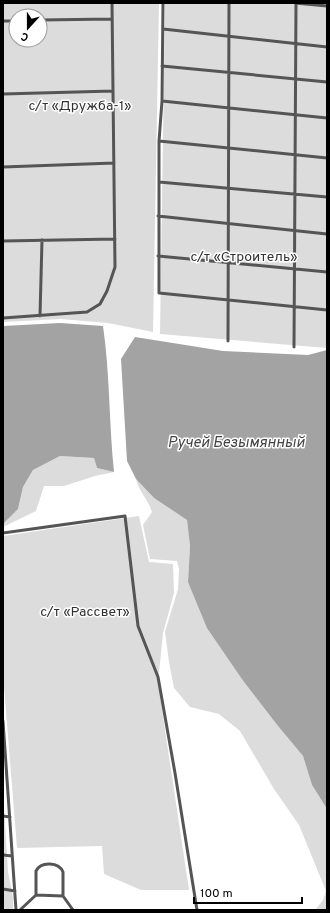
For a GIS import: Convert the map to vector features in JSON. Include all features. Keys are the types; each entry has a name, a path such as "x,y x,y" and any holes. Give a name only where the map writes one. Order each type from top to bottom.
{"lane":[{"path":"3,318 87,312 100,304 107,291 115,267 112,3"},
{"path":"163,3 162,101 159,141 159,293 327,310"},
{"path":"228,342 227,262 229,3"},
{"path":"294,347 295,3 327,6"},
{"path":"48,20 112,19"},
{"path":"163,30 327,47"},
{"path":"162,66 327,82"},
{"path":"3,94 113,91"},
{"path":"162,101 327,118"},
{"path":"159,141 295,156 327,158"},
{"path":"3,167 114,163"},
{"path":"159,182 327,197"},
{"path":"158,216 327,234"},
{"path":"3,242 114,239"},
{"path":"40,316 42,240"},
{"path":"158,256 327,272"},
{"path":"3,533 125,516 138,626 158,677 197,910"},
{"path":"3,721 5,778 10,817 16,891 16,910"},
{"path":"3,816 10,817"},
{"path":"3,855 12,856"},
{"path":"36,895 36,871 41,865 56,865 62,869 63,872 63,896 73,910"},
{"path":"3,889 16,891"},
{"path":"20,910 36,895 63,896"}],"green space":[{"name":"с/т «Дружба-1»","path":"3,3 159,3 153,332 108,323 61,319 3,322"},
{"name":"с/т «Строитель»","path":"165,3 327,3 327,348 160,334"},
{"path":"60,456 94,458 97,468 114,472 95,476 64,486 44,486 36,511 3,527 3,524 18,509 23,487 33,470"},
{"path":"136,479 154,498 187,520 190,546 188,582 244,682 303,756 312,785 327,809 327,910 315,910 323,900 326,891 299,825 274,789 240,731 219,714 190,707 174,688 165,632 178,589 179,569 177,561 150,559 143,525 152,512 139,488"},
{"name":"с/т «Рассвет»","path":"139,516 149,562 173,564 174,593 163,633 158,683 189,890 141,890 104,874 102,846 17,848 3,674 3,536"},
{"path":"3,788 8,872 13,897 13,910 3,910"}],"water":[{"path":"60,323 103,326 107,362 114,472 97,468 94,458 60,456 33,470 23,487 18,509 3,524 3,326"},
{"name":"Ручей Безымянный","path":"135,337 223,351 308,355 327,350 327,809 312,785 303,756 244,682 207,628 188,582 190,546 187,520 154,498 136,479 127,461 121,359"}]}
